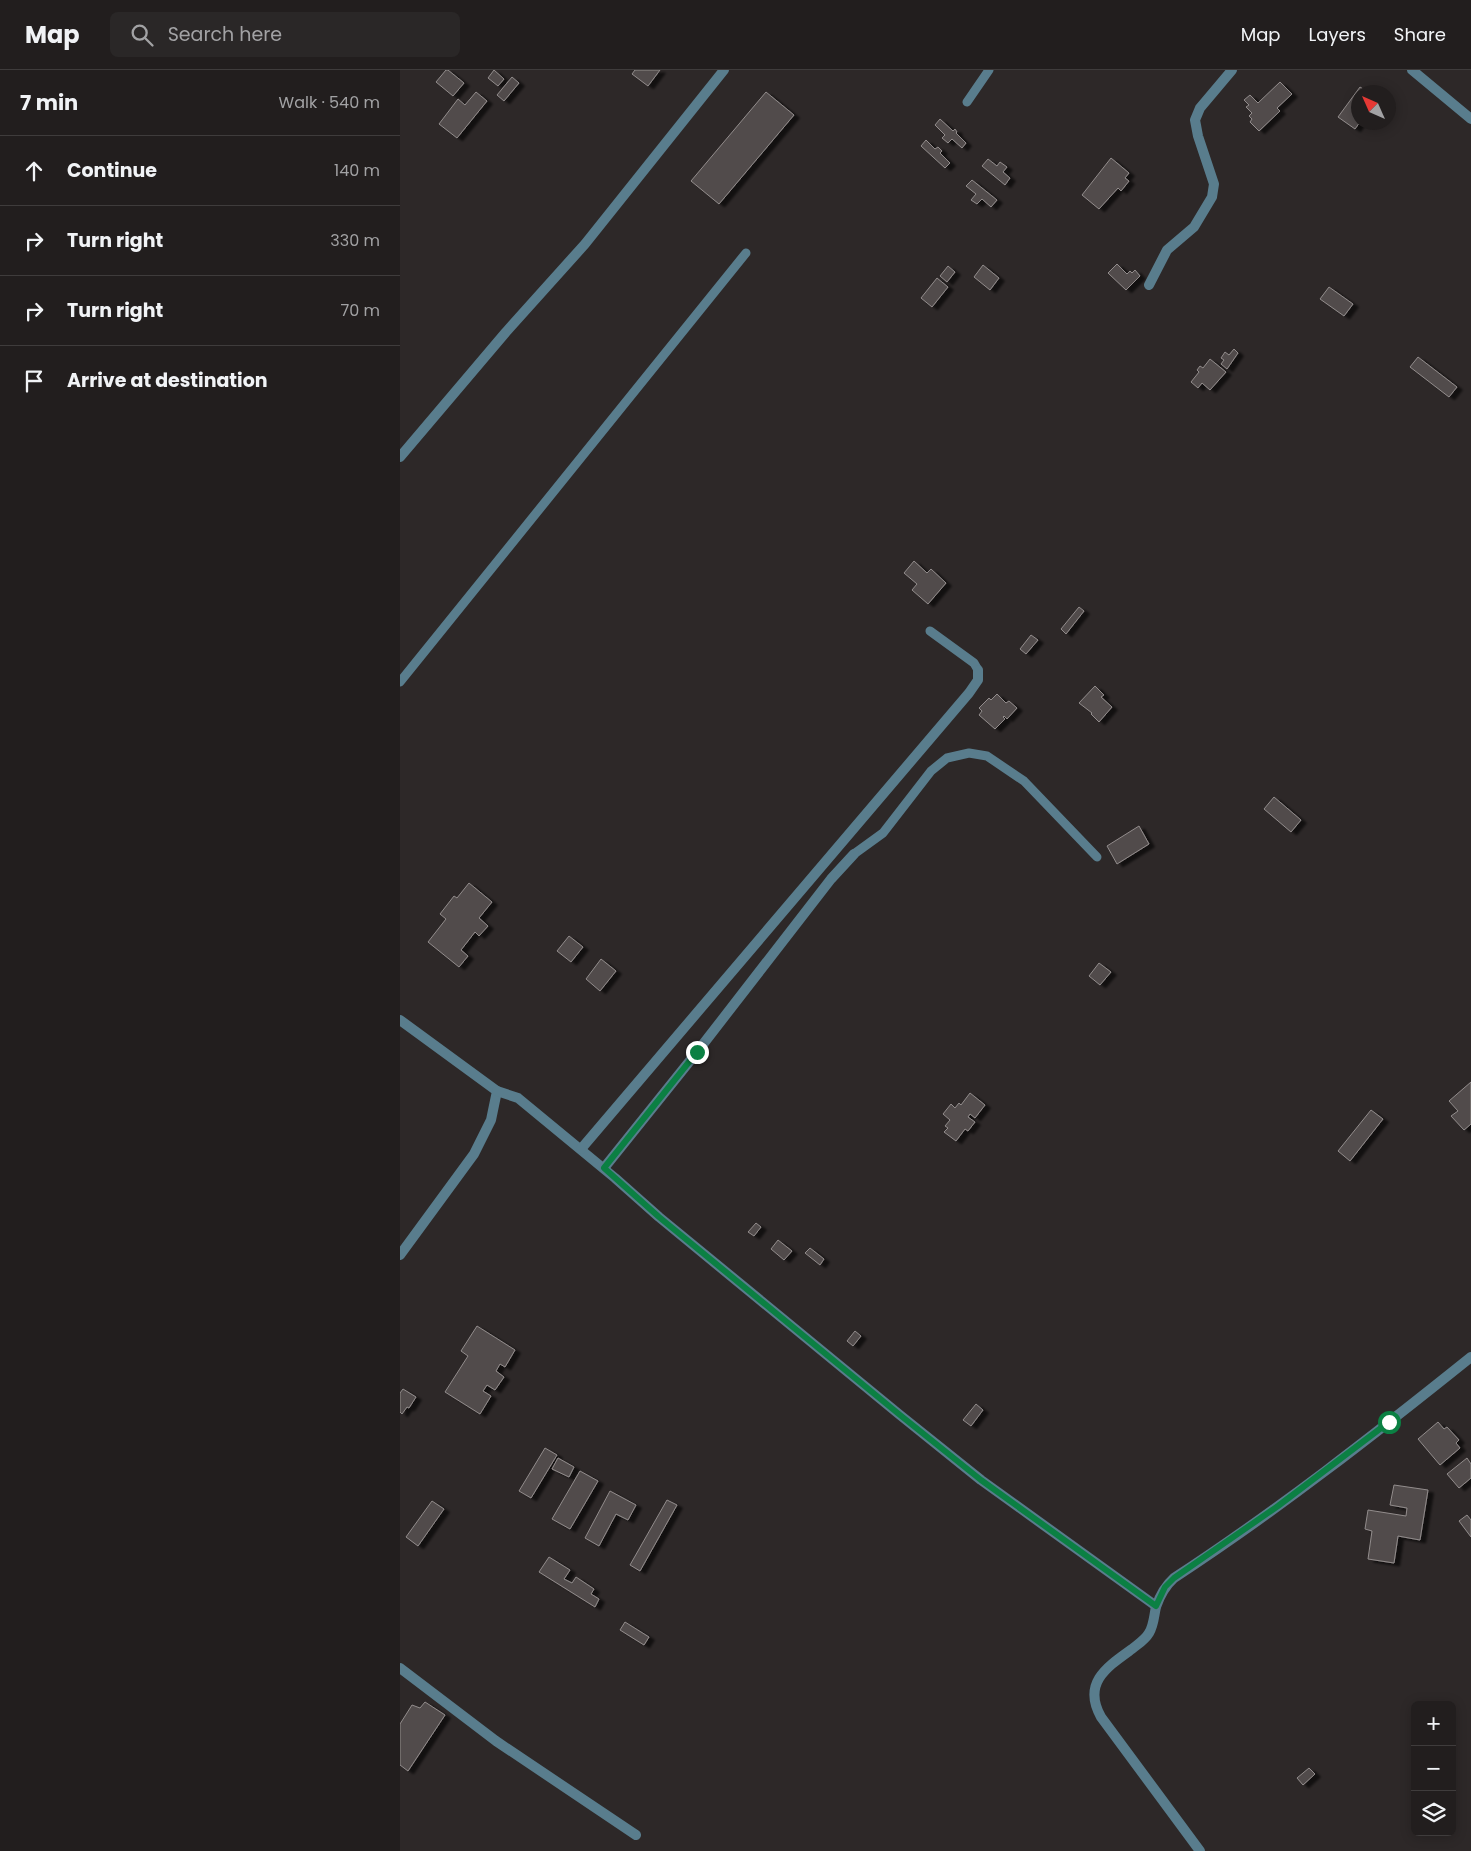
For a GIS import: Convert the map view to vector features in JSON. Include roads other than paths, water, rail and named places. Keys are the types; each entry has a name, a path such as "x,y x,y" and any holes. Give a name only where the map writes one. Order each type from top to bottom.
{"street":[{"path":"400,457 506,332 585,244 724,70"},
{"path":"1149,286 1167,250 1194,227 1212,197 1214,184 1198,136 1195,120 1200,108 1232,70"},
{"path":"1412,70 1471,119"},
{"path":"581,1149 969,693 978,680 978,670"},
{"path":"604,1168 831,879 854,854"},
{"path":"400,1020 498,1091 518,1098 604,1168 674,1229 981,1480 1156,1606"},
{"path":"400,1255 474,1154 490,1120 498,1091"},
{"path":"1200,1851 1101,1717 1096,1708 1094,1697 1094,1687 1098,1678 1110,1665 1149,1634 1156,1606 1165,1587 1174,1578 1278,1506 1471,1357"},
{"path":"400,1668 496,1740 636,1835"}],"lane":[{"path":"967,102 989,70"},
{"path":"400,682 746,253"},
{"path":"930,631 974,664 978,670"},
{"path":"854,854 883,833 931,771 947,758 969,753 987,756 1024,781 1097,857"}]}
